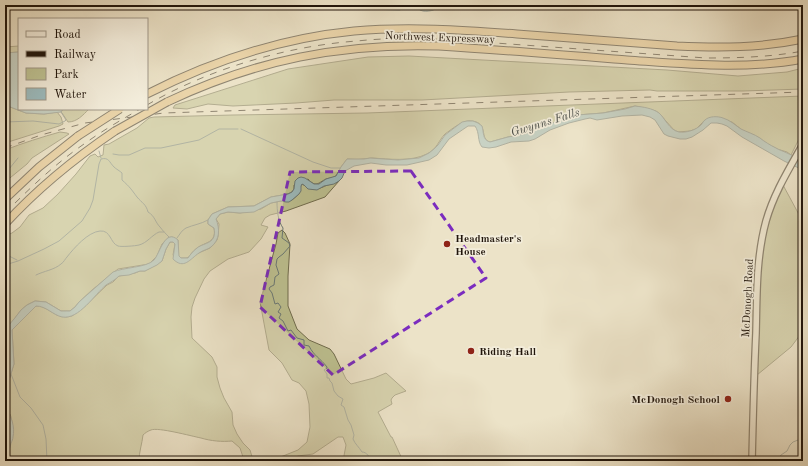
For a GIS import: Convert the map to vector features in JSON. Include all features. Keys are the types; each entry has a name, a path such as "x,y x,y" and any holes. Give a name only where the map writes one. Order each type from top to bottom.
{"highway":[{"name":"Northwest Expressway","path":"148,93 194,71 276,44 354,31 439,29 706,48 745,47 803,39"},
{"name":"Northwest Expressway","path":"5,224 23,205 55,176 87,150 115,131 167,102 231,76 274,63 324,52 413,45 713,65 760,65 803,59"},
{"path":"5,199 39,167 78,136 118,110"}],"main road":[{"name":"McDonogh Road","path":"752,461 759,259 770,209 777,191 803,144"}],"highlighted area":[{"path":"411,171 486,278 333,375 260,307 290,172"}],"green space":[{"path":"18,46 18,52 5,53 5,47"},
{"path":"409,56 667,70 738,76 787,72 803,68 803,89 743,91 650,90 569,92 422,100 334,100 233,106 208,104 187,109 173,108 175,105 288,69 368,57"},
{"path":"803,96 803,131 791,155 767,144 759,138 742,130 732,122 705,120 696,129 678,132 674,130 656,111 635,106 603,113 577,115 524,134 490,142 485,138 482,128 477,122 465,121 445,134 433,149 421,157 400,159 347,159 336,176 317,184 308,179 294,185 292,192 288,194 271,197 254,206 228,207 212,214 208,220 208,224 214,228 214,237 196,249 188,258 181,258 178,256 178,240 172,237 168,238 162,244 157,256 149,264 118,269 92,290 70,311 61,311 46,302 35,301 21,310 7,329 5,345 5,237 20,227 29,215 43,208 58,194 90,156 95,154 98,157 103,155 104,145 109,144 137,128 149,118 367,113"},
{"path":"5,105 26,113 44,114 57,112 61,117 63,124 59,126 5,143"},
{"path":"62,110 88,110 82,116 71,122 68,122 61,112"},
{"path":"60,132 69,134 32,158 5,182 5,150"},
{"path":"339,181 325,197 265,218 261,225 268,227 261,239 249,252 228,259 210,271 204,279 192,307 192,338 212,357 217,367 217,377 220,388 232,412 233,425 243,443 250,450 253,460 243,457 240,448 232,441 213,441 155,429 143,435 139,461 5,461 5,452 9,449 12,433 11,417 5,410 5,393 14,364 12,330 36,306 45,308 57,315 66,317 72,316 119,276 145,271 162,261 170,242 175,244 173,255 178,262 210,248 217,240 219,224 216,219 220,214 228,212 240,213 261,209 271,203 292,200 299,194 302,184 314,189"},
{"path":"783,185 803,222 803,331 791,347 757,375 760,264 767,229 776,199"},
{"path":"282,230 290,244 288,306 297,329 309,340 330,349 346,379 351,384 386,373 406,391 395,395 391,400 392,404 378,412 403,461 343,461 346,445 343,437 338,437 313,454 298,456 288,461 281,461 278,458 298,450 307,442 310,427 309,404 306,391 299,383 292,380 282,363 269,350 260,302 278,233"}],"water":[{"path":"362,5 442,5 429,11 423,11 413,6 405,6 400,10 367,9"},
{"path":"18,52 18,110 5,105 5,53"},
{"name":"Gwynns Falls","path":"635,106 656,111 672,129 679,132 694,130 702,124 704,120 711,117 721,117 772,146 803,161 803,170 742,137 727,126 717,123 711,123 692,137 680,139 664,134 655,120 642,115 622,116 597,120 590,118 569,123 550,130 529,141 511,142 489,148 482,147 480,145 478,131 475,126 468,126 449,139 437,155 429,160 407,165 371,163 354,166 345,171 339,181 317,190 308,189 302,184 299,194 289,202 281,201 271,203 254,212 228,212 220,214 216,219 219,230 218,238 211,247 200,252 184,264 180,264 173,259 175,244 170,242 162,261 157,265 145,271 119,276 106,285 86,306 74,315 62,317 43,307 36,306 12,330 14,364 5,393 5,372 8,359 5,345 7,329 21,310 35,301 46,302 61,311 70,311 113,272 150,263 156,257 166,239 170,237 178,240 179,256 181,258 188,258 196,249 210,242 214,237 214,228 208,224 208,220 212,214 228,207 254,206 271,197 288,194 294,189 295,181 301,177 314,184 319,184 326,179 336,176 347,159 370,158 398,160 419,158 434,149 445,135 462,122 473,121 478,123 482,126 484,138 490,142 524,134 577,115 603,113"},
{"path":"18,110 62,110 61,112 44,114 26,113"},
{"path":"5,410 11,418 14,430 13,439 7,452 5,452"}],"waterway":[{"path":"5,122 33,121 59,124 66,120 61,112"},
{"path":"113,154 129,155 145,148 161,148 199,140 219,129 238,129"},
{"path":"241,129 313,162 331,168 340,168"},
{"path":"99,151 101,158"},
{"path":"5,174 18,158"},
{"path":"5,265 18,261 59,241 82,221 93,200 101,159 109,160 114,167 122,173 122,180 145,205 148,212 169,237"},
{"path":"277,202 278,216 283,228 282,238 289,243 290,246 277,259 276,265 279,274 275,277 274,285 269,289 272,293 275,304 278,303 281,307 278,312 281,314 279,318 283,321 288,331 291,330 297,338 304,340 304,345 309,346 327,367 324,370 327,374 327,378 329,378 332,383 334,391 343,399 341,405 344,407 351,425 354,435 353,439 362,452 367,454 372,461"},
{"path":"177,238 186,228 208,220"},
{"path":"36,275 58,266 73,249 95,232 106,232 118,246 139,245 145,243 159,232 164,232"},
{"path":"5,254 17,260"},
{"path":"11,374 20,397 31,408 43,425 46,439 47,461"},
{"path":"777,461 781,455 787,451 793,442 803,438"}],"railway":[{"path":"148,104 196,81 249,61 303,48 367,40 398,38 439,39 706,58 755,57 803,51"},
{"path":"5,148 41,135 85,123 164,113 803,92"},
{"path":"5,213 24,194 73,152 91,139 138,110"}],"place":[{"name":"Headmaster's House","path":"447,244"},
{"name":"Riding Hall","path":"471,351"},
{"name":"McDonogh School","path":"728,399"}]}
